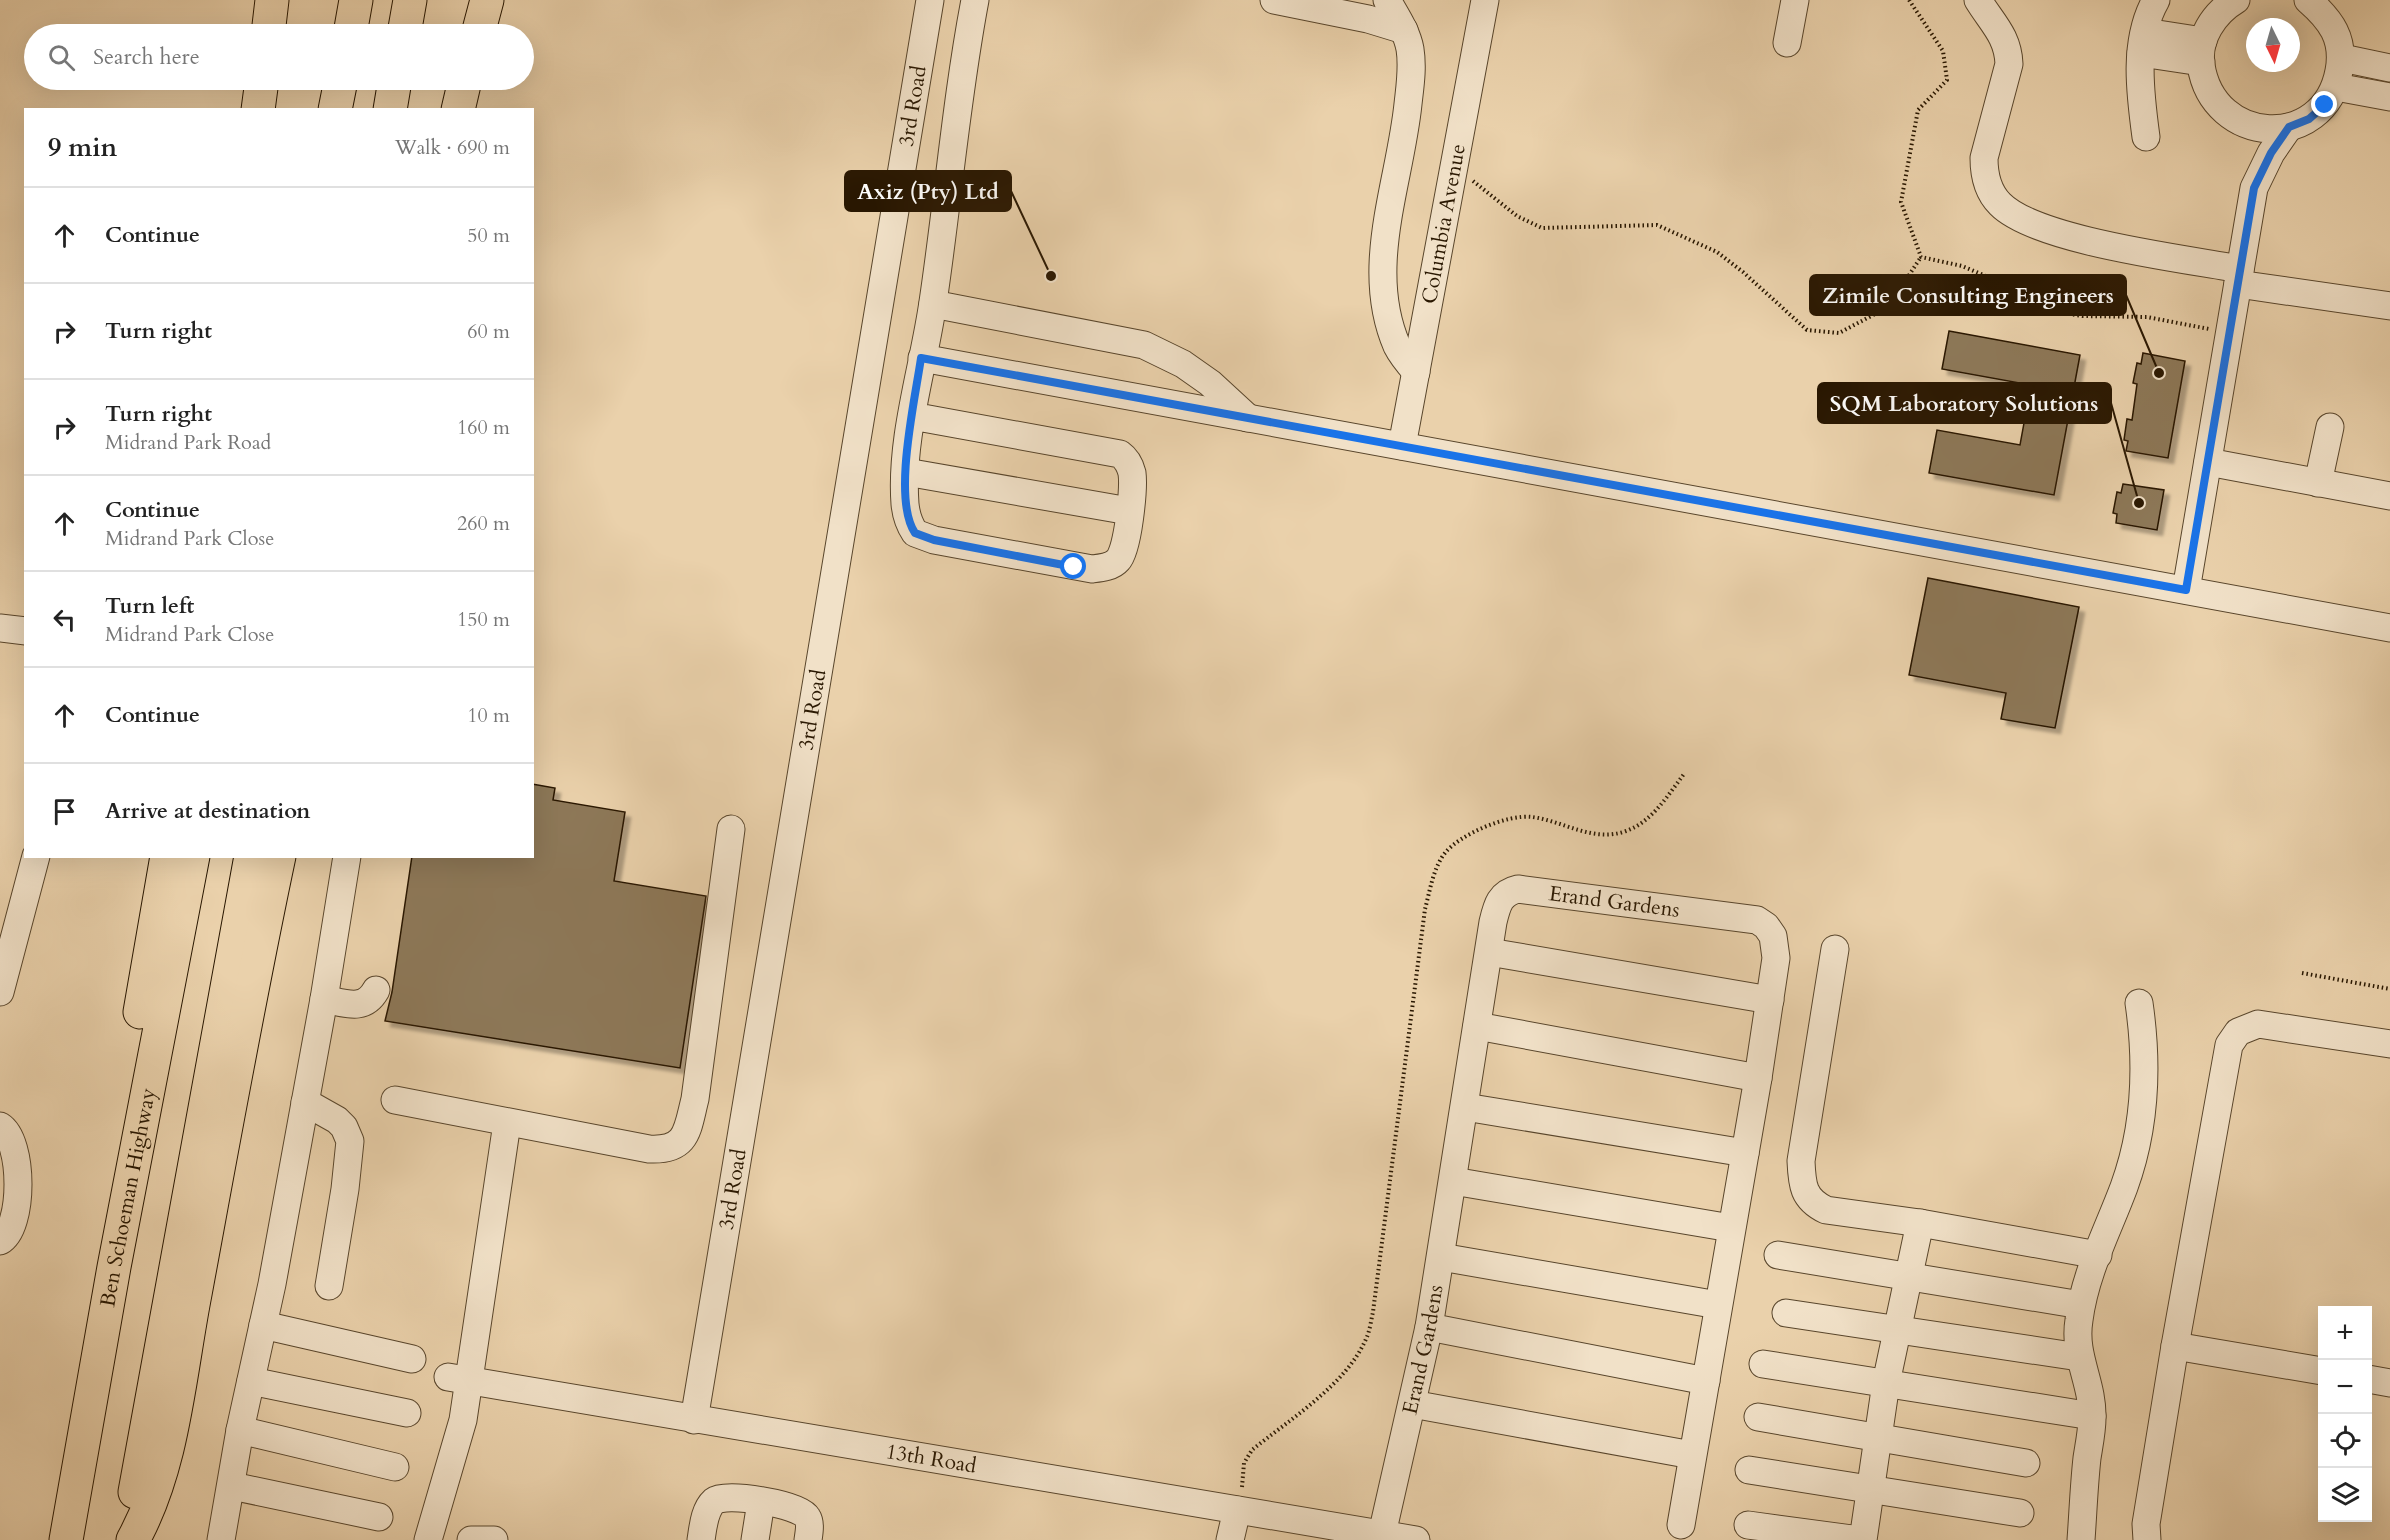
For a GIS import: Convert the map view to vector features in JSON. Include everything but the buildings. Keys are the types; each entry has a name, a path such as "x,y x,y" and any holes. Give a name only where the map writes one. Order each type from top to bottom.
{"highway":[{"path":"269,24 272,0"},
{"path":"352,24 356,0"},
{"path":"406,24 410,0"},
{"path":"481,24 487,0"},
{"path":"258,108 261,90"},
{"path":"335,108 339,90"},
{"path":"390,108 393,90"},
{"path":"114,1267 114,1174 117,1146 166,858"},
{"name":"Ben Schoeman Highway","path":"66,1540 114,1267 193,858"},
{"path":"126,1540 251,858"},
{"path":"133,1540 153,1495 170,1435 235,1079 279,858"}],"street":[{"path":"279,24 284,0"},
{"path":"473,24 477,0"},
{"name":"3rd Road","path":"694,1420 930,0"},
{"path":"912,416 1120,454 1128,461 1132,474 1125,549 1118,561 1109,566 1092,569 1074,567 934,540 915,533 907,517 906,472 912,416 921,358 933,304 955,117 975,0"},
{"path":"1274,0 1368,19 1404,30"},
{"path":"1387,0 1404,30 1410,47 1412,67 1406,126 1384,243 1383,269 1392,333 1398,348 1416,372"},
{"name":"Columbia Avenue","path":"1402,446 1485,0"},
{"path":"1787,44 1796,0"},
{"path":"1978,0 2005,40 2009,64 1984,158 1984,173 1988,186 2000,204 2039,226 2083,239 2239,276 2390,306"},
{"path":"2146,137 2141,87 2143,43 2152,8 2157,0"},
{"path":"2236,0 2225,6 2212,22 2202,52 2204,82 2213,100 2228,115 2245,125 2267,129 2289,127 2309,119 2325,105 2336,87 2342,58 2337,35 2326,15 2308,0"},
{"path":"2143,43 2202,52"},
{"path":"2342,58 2390,68"},
{"path":"2336,87 2390,97"},
{"path":"264,108 267,90"},
{"path":"2245,125 2254,188"},
{"path":"2186,590 2254,188 2271,153 2289,127"},
{"path":"933,304 1144,345 1183,364 1210,383 1248,418"},
{"path":"921,358 2390,628"},
{"path":"2318,483 2330,427"},
{"path":"2208,462 2390,496"},
{"path":"906,472 1129,511"},
{"path":"0,627 24,632"},
{"path":"395,1101 507,1124 649,1149 672,1148 685,1136 695,1100 731,829"},
{"path":"0,992 35,858"},
{"path":"224,1540 240,1430 263,1325 305,1102 347,858"},
{"name":"Erand Gardens","path":"1382,1534 1394,1473 1429,1327 1497,906 1508,891 1518,889 1757,920 1766,926 1773,936 1775,945 1770,1000 1758,1078 1681,1525"},
{"path":"1835,949 1801,1161 1806,1194 1814,1204 1826,1210 1920,1223 2098,1255"},
{"path":"1489,952 1770,1000"},
{"path":"324,999 355,1005 365,1004 376,990"},
{"path":"2081,1540 2092,1416 2088,1381 2079,1357 2077,1335 2081,1305 2125,1183 2142,1119 2146,1074 2139,1003"},
{"path":"2147,1540 2146,1524 2175,1346 2225,1060 2233,1037 2244,1028 2265,1024 2390,1044"},
{"path":"1477,1026 1758,1078"},
{"path":"305,1102 337,1120 344,1127 350,1141 345,1189 329,1286"},
{"path":"1465,1107 1745,1153"},
{"path":"428,1540 456,1450 459,1379 507,1124"},
{"path":"0,1126 10,1137 16,1153 17,1168 13,1223 9,1234 0,1241"},
{"path":"1453,1180 1731,1228"},
{"path":"1748,1525 1862,1540 1886,1383 1920,1223"},
{"path":"1778,1256 2081,1305"},
{"path":"1441,1257 1718,1305"},
{"path":"1786,1313 2079,1357"},
{"path":"263,1325 412,1359"},
{"path":"1429,1327 1706,1381"},
{"path":"2175,1346 2318,1370"},
{"path":"1763,1365 2092,1416"},
{"name":"13th Road","path":"459,1379 1416,1540"},
{"path":"2372,1380 2390,1383"},
{"path":"251,1381 407,1413"},
{"path":"1412,1404 1692,1455"},
{"path":"1758,1417 2026,1463"},
{"path":"240,1430 394,1467"},
{"path":"1749,1470 2020,1513"},
{"path":"232,1486 379,1517"},
{"path":"700,1540 706,1514 716,1499 723,1497 789,1506 801,1511 809,1523 808,1540"},
{"path":"755,1540 761,1502"},
{"path":"1230,1540 1240,1511"},
{"path":"471,1540 494,1540"}],"path":[{"path":"1454,165 1518,216 1542,228 1657,225 1717,252 1743,272 1807,330 1839,333 1875,314 1896,295 1921,257"},
{"path":"1240,1511 1244,1463 1252,1450 1328,1388 1351,1365 1366,1338 1373,1312 1425,909 1434,877 1445,853 1464,837 1500,821 1530,816 1580,832 1604,835 1624,832 1643,824 1684,774"},
{"path":"2302,973 2390,989"}],"place":[{"name":"Axiz (Pty) Ltd","path":"1051,276"},
{"name":"Zimile Consulting Engineers","path":"2159,373"},
{"name":"SQM Laboratory Solutions","path":"2139,503"}],"route":[{"path":"1074,567 934,540 915,533 907,517 905,502 912,416 921,358 2186,590 2254,188 2264,165 2289,127 2309,119 2325,105"}]}
